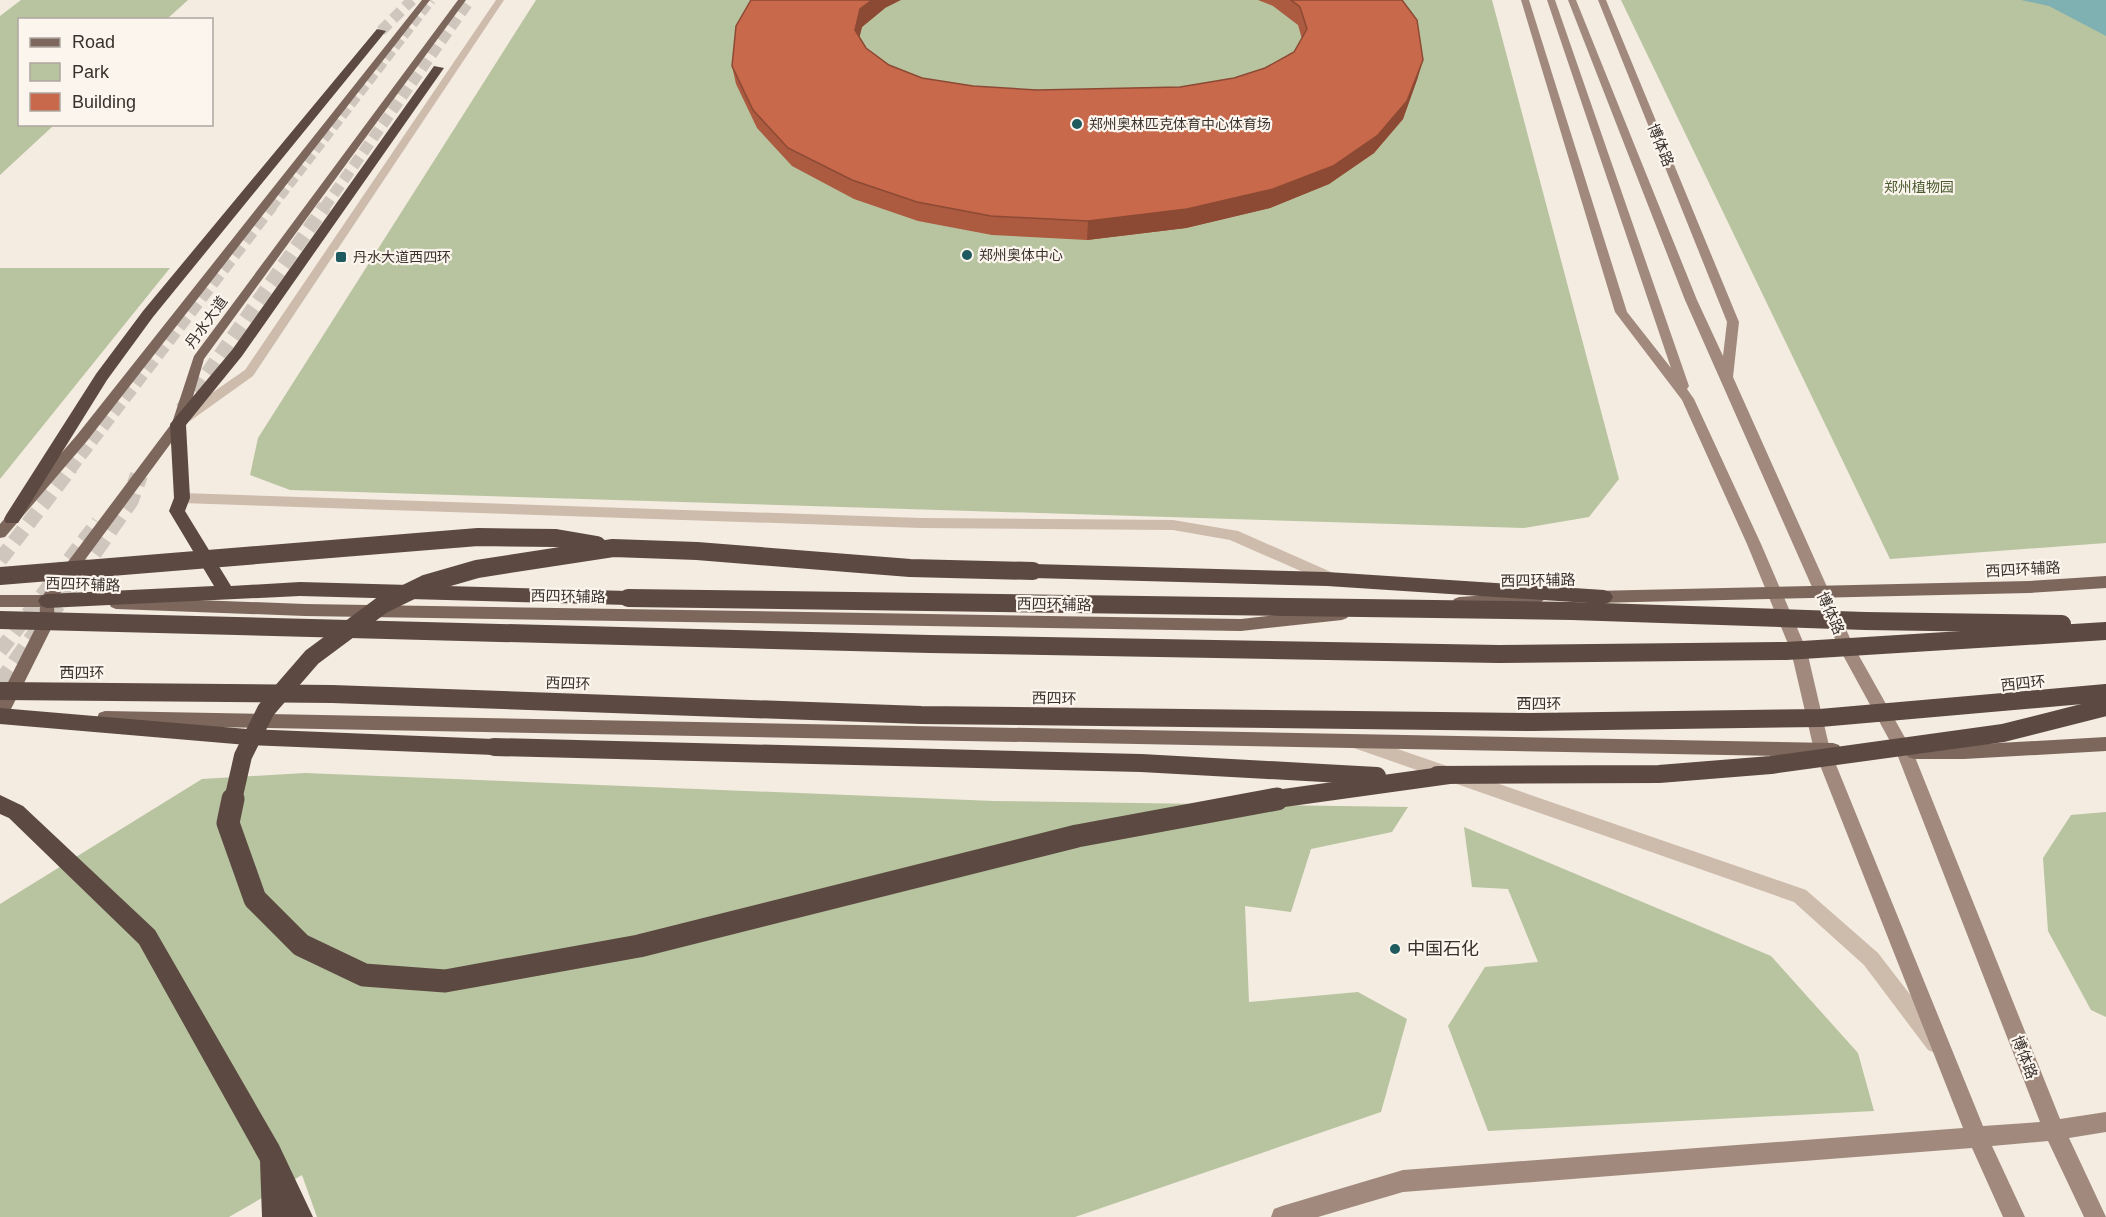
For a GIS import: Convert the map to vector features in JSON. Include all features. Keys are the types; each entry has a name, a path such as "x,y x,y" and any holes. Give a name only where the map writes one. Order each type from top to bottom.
{"highway":[{"path":"12,519 100,377 148,314 381,31"},
{"path":"226,592 177,511 182,498 178,424 237,353 438,68"},
{"path":"0,576 478,537 556,538 613,548 697,551 910,568 1335,580 1604,597"},
{"path":"613,548 477,569 425,584 382,605 312,657 267,710 243,756 228,823 255,899 302,945 364,975 445,981 639,946 1077,836 1307,793 1449,775"},
{"path":"47,601 300,589 628,598 1572,610 1865,621 2106,624"},
{"path":"0,620 930,644 1487,654 1799,651 2106,631"},
{"name":"西四环","path":"0,691 332,694 921,715 1520,722 1820,718 2027,702 2106,693"},
{"path":"0,716 107,728 359,744 1141,762 1366,776 1659,774 1771,765 2003,734 2106,707"},
{"path":"0,804 16,812 147,937 270,1154 300,1217"},
{"path":"270,1154 275,1217"}],"main road":[{"name":"丹水大道","path":"0,533 82,438 426,0"},
{"name":"丹水大道","path":"47,601 178,424 198,359 462,0"},
{"name":"西四环辅路","path":"0,601 305,610 1241,625 1494,599 2029,587 2106,582"},
{"path":"47,601 47,621 0,716 1905,752 1964,752 2106,744"}],"street":[{"path":"178,424 249,373 500,0"},
{"path":"1525,0 1621,312 1688,399"},
{"path":"1551,0 1688,399 1799,651 1822,750 1977,1136 2014,1217"},
{"path":"1572,0 1691,300 1727,377"},
{"name":"博体路","path":"1602,0 1733,322 1727,377 1847,648 1905,752 2047,1131 2095,1217"},
{"path":"182,498 909,523 1173,525 1233,535 1335,580"},
{"path":"1360,743 1800,896 1871,959 1961,1076"},
{"path":"1282,1217 1403,1181 2047,1131 2106,1122"}],"green space":[{"path":"21,0 188,0 168,18 18,18 18,126 53,126 0,175 0,16"},
{"name":"郑州奥体中心","path":"536,0 1492,0 1619,479 1589,517 1524,528 290,490 250,475 258,438"},
{"name":"郑州植物园","path":"1621,0 2106,0 2106,543 1890,559"},
{"path":"0,268 170,268 0,479"},
{"path":"305,773 994,801 1408,807 1392,832 1311,849 1291,912 1245,906 1249,1002 1358,992 1407,1019 1381,1112 1075,1217 317,1217 302,1175 229,1217 0,1217 0,904 202,779"},
{"path":"2106,812 2106,1017 2091,1010 2048,931 2043,858 2071,815"},
{"path":"1464,827 1771,956 1858,1053 1874,1111 1488,1131 1448,1026 1485,967 1538,962 1508,889 1472,887"}],"water":[{"path":"2021,0 2106,0 2106,36 2049,6"}],"building":[{"name":"郑州奥林匹克体育中心体育场","path":"751,0 872,0 860,9 855,30 866,48 889,65 922,78 973,86 1037,90 1180,87 1234,78 1265,68 1294,52 1307,29 1300,7 1291,0 1402,0 1417,20 1423,60 1407,101 1378,135 1333,166 1273,189 1187,209 1088,221 991,216 917,202 852,180 788,148 753,110 732,66 736,26"}],"tunnel":[{"path":"381,31 412,0"},
{"path":"271,208 431,0"},
{"path":"324,208 470,0"},
{"path":"70,470 272,206"},
{"path":"182,409 325,206"},
{"path":"0,560 71,468"},
{"path":"0,685 130,500 139,475"},
{"path":"0,651 98,522"}],"place":[{"name":"郑州奥林匹克体育中心体育场","path":"1077,124"},
{"name":"郑州奥体中心","path":"967,255"},
{"name":"丹水大道西四环","path":"341,257"},
{"name":"中国石化","path":"1395,949"}]}
